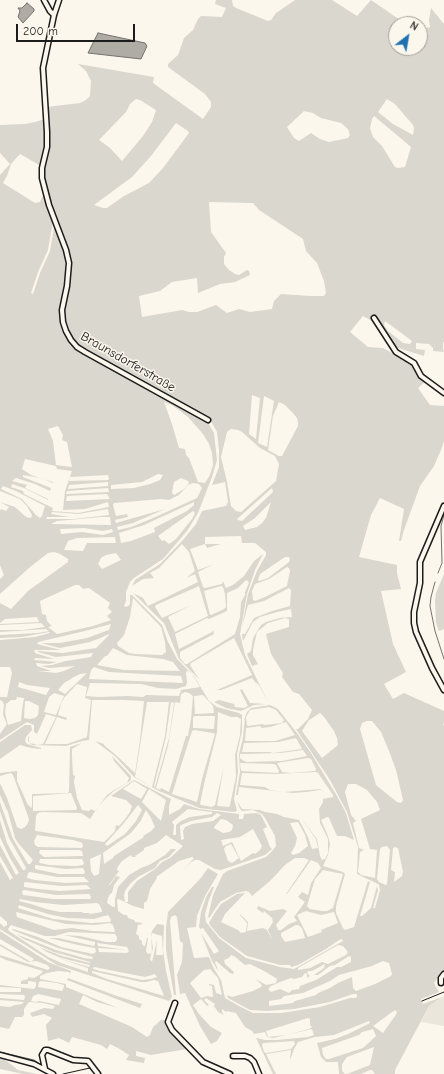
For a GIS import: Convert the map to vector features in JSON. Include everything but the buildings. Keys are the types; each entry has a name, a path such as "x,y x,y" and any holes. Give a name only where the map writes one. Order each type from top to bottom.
{"street":[{"path":"44,0 50,12 54,15"},
{"name":"Braunsdorferstraße","path":"59,0 54,15 43,68 47,147 42,168 42,178 48,205 66,250 69,263 67,286 62,310 66,332 77,347 85,352 208,420"},
{"path":"374,318 396,352 414,363 421,376 444,393"},
{"path":"444,506 421,556 420,583 414,612 414,623 416,632 432,668 444,690"},
{"path":"441,983 441,978 444,974"},
{"path":"175,1003 168,1022 172,1030 203,1062 230,1074"},
{"path":"45,1069 42,1055 45,1050 48,1050 73,1060 88,1061 98,1074"},
{"path":"0,1055 34,1064 53,1074"},
{"path":"233,1056 245,1056 250,1058 254,1062 259,1074"}],"shaded area":[{"path":"216,0 232,0 233,6 236,8 268,21 271,20 276,13 295,0 332,0 357,16 371,0 394,16 388,16 388,56 428,56 428,28 430,27 429,20 431,8 444,24 444,352 433,351 433,348 429,344 416,343 416,349 425,350 424,356 395,347 377,318 372,321 363,316 350,332 368,347 383,348 413,364 419,377 425,382 418,388 430,405 444,406 444,441 434,466 420,486 401,541 399,541 404,509 380,498 371,515 359,557 397,565 397,573 401,589 381,591 393,644 406,672 384,684 393,699 404,693 444,711 444,970 434,983 439,992 421,999 423,1004 442,997 429,1006 395,1070 395,1074 375,1074 372,1070 370,1070 361,1074 347,1074 370,1065 374,1047 347,1057 342,1064 342,1071 345,1074 339,1074 338,1062 326,1062 321,1057 317,1043 348,1034 370,1023 369,1021 334,1035 315,1037 298,1042 290,1059 291,1050 266,1054 276,1074 273,1074 256,1038 277,1040 308,1037 314,1035 312,1029 286,1035 273,1038 267,1037 265,1032 254,1034 245,1027 236,1013 226,1012 222,1009 224,1015 218,1012 214,1006 215,1004 206,998 204,1000 209,1005 207,1006 201,999 193,1005 211,1027 222,1033 217,1041 211,1044 200,1026 185,993 180,994 177,975 182,962 183,943 180,941 177,917 175,915 171,917 170,921 176,995 174,995 166,950 168,912 200,879 208,868 218,874 205,896 197,916 196,927 187,928 194,958 209,957 221,980 225,998 253,1013 281,1013 320,1007 357,997 357,994 353,994 330,1002 294,1009 267,1011 250,1010 228,998 227,995 232,997 261,987 262,985 256,979 266,985 276,983 277,979 250,964 245,965 231,955 229,958 224,960 225,964 234,972 233,974 216,961 215,963 218,971 212,961 201,933 214,954 219,951 203,928 200,929 199,927 201,912 206,897 212,887 214,887 205,914 206,922 219,938 246,958 294,969 343,941 342,939 339,940 298,965 291,967 290,965 280,965 247,956 220,937 209,923 221,904 237,894 245,893 225,914 221,922 241,933 246,932 247,923 240,914 248,922 247,931 263,928 267,930 273,941 268,930 273,922 272,918 264,911 263,913 257,909 258,906 270,911 283,909 287,911 276,925 278,930 281,930 289,924 297,921 294,917 305,902 298,897 302,892 308,895 311,883 321,868 318,863 311,860 286,894 309,860 304,858 295,858 285,865 270,881 252,896 246,891 236,893 220,902 209,918 213,895 223,874 227,871 266,857 276,846 275,836 262,814 253,810 242,811 237,801 242,809 260,810 299,820 308,837 312,849 318,848 316,839 301,818 317,839 322,860 325,859 328,853 328,839 320,823 319,809 323,799 333,797 333,795 318,773 276,774 242,773 240,785 265,787 270,790 284,792 239,787 238,795 236,795 240,772 239,754 243,738 245,717 251,708 270,705 278,709 311,753 346,813 354,840 345,836 337,836 329,818 327,817 321,820 330,844 328,855 323,866 345,874 336,906 336,913 345,930 354,927 368,881 370,882 360,916 371,908 377,886 378,890 373,908 375,908 380,890 379,885 357,874 358,847 347,812 330,780 296,729 298,729 308,719 312,710 299,694 293,692 282,677 283,673 271,654 266,634 289,627 289,619 285,618 268,623 257,632 253,655 258,664 252,666 247,654 251,651 253,638 261,625 280,618 292,617 291,609 260,617 253,622 243,641 242,634 245,634 254,618 290,606 291,590 289,588 264,601 248,605 242,627 248,594 266,552 255,543 242,543 241,536 205,537 205,544 190,549 198,570 214,564 198,572 203,587 205,588 222,584 223,581 226,588 233,585 244,576 254,561 263,554 255,570 247,594 240,634 245,655 268,702 259,685 252,678 221,690 217,690 252,675 234,638 191,663 190,665 199,679 179,659 164,623 133,593 143,598 148,606 198,582 195,574 186,578 195,571 189,552 182,544 159,568 150,573 154,578 143,579 132,586 135,580 160,564 183,540 196,524 202,511 226,506 228,502 225,482 212,485 219,467 219,450 217,432 209,418 207,421 214,433 217,460 198,513 187,531 163,559 130,582 126,592 126,601 124,606 126,607 130,604 130,595 132,595 162,625 168,642 177,659 189,671 186,673 186,686 176,689 158,688 141,684 90,683 86,696 179,696 181,690 200,687 192,674 209,701 217,707 242,715 242,731 237,754 238,772 234,799 237,811 234,812 199,808 159,791 134,777 116,757 95,741 104,744 135,773 144,701 92,700 89,740 66,746 32,745 30,743 38,745 43,744 56,717 46,714 37,734 34,732 34,725 27,722 0,740 0,734 7,724 3,715 4,704 0,700 0,697 7,697 12,673 10,667 0,667 0,640 35,637 50,633 0,638 0,635 49,631 46,629 0,632 0,630 23,630 45,627 41,623 0,625 39,622 37,617 5,619 0,623 0,603 11,609 28,591 68,562 68,559 54,552 48,553 0,594 0,579 4,575 0,565 0,511 1,509 6,511 9,507 0,502 15,507 26,517 31,518 32,515 27,506 20,499 0,491 0,175 10,164 0,153 0,125 25,124 45,119 45,147 41,166 20,154 11,164 3,183 35,203 40,202 44,195 53,221 48,250 38,272 31,293 33,294 40,273 50,251 54,227 64,251 70,274 71,262 47,194 43,173 48,147 47,107 80,103 90,96 91,81 86,71 78,64 154,77 153,83 203,119 211,107 211,102 205,94 168,67 168,64 178,55 184,38 193,30 201,16 222,17 226,8 215,4","holes":["136,99 156,110 152,122 143,136 122,161 110,148 99,140 126,112 130,104","387,99 395,104 413,125 413,135 393,124 378,112","304,111 313,113 321,118 341,123 348,129 350,135 348,138 329,142 320,139 311,133 299,141 294,138 287,127","374,116 411,147 405,167 395,167 382,146 373,137 370,128","176,123 188,131 189,133 163,168 149,183 124,196 107,208 94,205 132,177 151,156","209,202 253,203 259,210 303,239 306,251 317,263 324,281 326,293 324,296 281,294 274,301 272,309 250,312 239,309 227,313 216,305 197,312 182,310 142,317 139,296 160,291 172,282 197,278 198,293 220,284 235,282 250,275 249,271 247,270 239,275 235,274 224,264 224,257 226,253 211,232","385,321 412,341 410,344 403,343 388,331 384,325","252,395 260,398 256,439 249,434","264,396 274,401 267,447 258,443","164,402 172,405 188,417 203,434 209,444 212,453 213,465 210,475 205,483 198,482 189,458 186,455 185,449 179,448","279,402 285,405 297,418 298,426 282,456 268,450 273,416","58,426 63,435 62,440 67,442 72,467 56,465 53,441 48,429","231,429 242,432 260,448 275,456 279,464 276,481 241,512 236,511 231,506 221,457 227,432","25,459 56,466 57,469 72,471 65,491 63,510 85,509 108,502 109,507 78,513 52,511 53,508 24,494 23,491 11,487 12,484 24,488 48,500 25,488 27,485 12,481 16,478 50,491 51,488 23,477 23,475 40,478 31,475 22,469","158,474 163,475 160,480 134,488 111,489 111,485 142,482","108,475 108,480 69,481 70,477","181,478 189,483 184,489 174,495 172,493 174,482","108,482 108,486 68,489 69,485","193,483 199,484 202,488 197,498 151,519 131,527 118,530 117,527 133,523 165,509 116,523 115,520 128,517 127,514 116,516 113,505 114,503 161,499 169,500 179,495 188,485","3,486 45,506 40,518 22,499 1,489","108,488 109,492 66,494 67,491","272,488 273,492 242,521 237,519","107,494 110,499 66,501 67,496","194,502 194,505 187,511 154,528 155,532 121,543 119,533 144,525","271,502 266,518 257,527 245,530 243,526 255,518","108,509 109,515 74,519 46,519 47,517 70,517 51,514 52,512 78,514","193,511 195,513 192,519 176,539 169,544 164,540 162,541 158,536","110,517 111,525 51,524 57,521","84,528 103,531 112,529 113,532 103,535 82,532 61,534 60,529","115,537 116,543 87,543 83,551 64,550 68,541 77,538","116,553 121,560 102,569 98,564 101,558 106,555","285,557 289,557 289,562 268,578 258,580 260,574","287,567 289,568 290,571 287,586 265,597 255,601 253,600 252,591 255,584 269,579","246,580 248,581 249,583 241,602 240,617 235,634 185,664 180,658 180,652 214,634 213,630 212,632 179,649 175,634 207,618 209,619 227,611 227,593 238,588","75,585 79,585 83,589 89,588 110,603 108,608 112,612 107,616 111,620 93,626 57,634 48,627 52,626 47,621 46,615 42,614 40,601","199,586 208,616 175,632 168,617 191,605 162,618 155,607 156,605","221,586 223,587 226,607 210,615 204,591","133,598 161,627 166,652 162,655 136,654 129,653 118,646 117,643 124,635 130,617","111,624 109,630 87,638 60,643 41,643 60,648 90,642 109,634 96,648 63,653 38,651 56,657 93,653 91,657 41,666 49,668 75,666 64,671 56,673 37,671 51,671 37,666 36,663 49,664 57,662 34,660 35,658 54,659 35,653 34,650 61,650 37,644 38,642","113,648 127,655 163,659 173,662 180,671 124,670 97,665","94,667 109,672 181,676 183,683 89,679 91,670","87,673 65,694 58,690 64,683 74,677","19,682 27,685 50,688 46,695 18,687","77,684 87,687 85,698 91,700 87,737 67,744 45,744 57,717 66,720 67,718 58,715 64,698","185,692 189,693 193,696 188,736 186,736 169,792 161,788 160,790 156,788 168,746 175,702 180,703 181,694","54,693 64,696 56,715 44,712 49,697","203,695 213,706 214,713 195,714 194,696","17,697 24,698 21,721 8,725 5,713 6,704 11,700 16,700","25,701 29,701 39,706 38,715 35,718 24,718","147,702 169,702 165,736 152,787 135,777","171,702 174,703 169,738 155,787 166,737","269,707 276,710 284,720 282,723 248,726 246,717 250,710","218,712 231,717 237,717 241,719 240,735 235,755 236,777 230,805 229,807 217,805 224,766 215,805 212,807 201,805 204,784 217,732","320,713 334,731 338,745 322,758 302,731 309,720","215,716 214,729 193,728 193,717","372,721 381,732 396,770 403,800 401,803 397,802 376,785 360,729 362,723","286,722 295,735 275,741 245,741 246,728 260,726 262,728 270,727","194,730 215,734 197,802 172,794 192,731","296,738 302,749 273,753 242,752 244,743 278,742","303,750 307,756 282,761 247,762 240,758 240,754 281,753","308,758 311,759 316,769 315,771 291,773 282,772 277,763","240,763 276,765 279,771 278,773 241,771","348,784 356,784 367,790 377,802 380,810 361,819 370,849 377,850 375,878 361,875 358,872 360,852 364,850 359,848 353,823 356,821 351,815 345,792","298,822 305,835 308,846 299,853 293,855 291,853 297,838 290,823","387,846 390,850 386,885 379,882 377,879 380,849","395,847 398,848 403,872 402,876 394,882 395,872 391,870 393,848","323,870 343,874 333,908 327,911 310,909 307,906 315,879","306,911 321,915 334,912 338,923 321,930 322,932 308,937 297,915","298,925 302,928 305,938 285,942 281,936 281,933","338,945 343,946 348,952 346,955 328,964 322,962 310,968 298,970 298,968","349,956 351,957 351,962 341,967 337,967 316,980 300,986 299,989 292,990 289,993 280,989 271,992 268,989 271,986 291,978 294,979 302,977 305,973 307,974 307,978 310,976 307,973 308,971 312,971 325,964 324,968 314,975 318,975 330,966 335,965","383,961 389,963 392,974 391,976 356,991 353,988 352,977 316,995 295,1001 293,1003 269,1006 269,1001 281,999 284,996 303,993 330,981 339,975 372,966","210,969 218,978 222,995 216,993 214,985 209,984 212,986 213,997 207,996 201,998 190,983 204,970","395,1010 397,1012 383,1033 373,1026","308,1018 310,1019 310,1025 312,1027 309,1029 286,1035 268,1037 266,1031","373,1029 376,1036 363,1048 326,1059 323,1055 322,1048","294,1041 295,1044 291,1049 266,1053 264,1052 262,1045 263,1043"]},
{"path":"27,3 34,9 34,11 23,23 18,17 20,11 18,8 22,8"},
{"path":"98,33 145,43 147,46 141,59 88,53"},
{"path":"205,544 221,544 207,548"},
{"path":"444,574 444,629 439,631 436,623 435,601 436,593"},
{"path":"242,689 250,703 266,704 254,705 241,711 226,708 214,702 219,700 234,704 235,707 244,708 248,706 240,690"},
{"path":"25,725 31,725 32,730 26,737 25,741 27,744 41,749 20,745 0,759 0,742"},
{"path":"82,743 72,749 72,756 73,775 75,776 74,782 77,798 82,810 89,811 91,809 95,811 98,807 90,819 81,813 38,813 36,816 36,831 104,842 115,831 116,825 119,826 125,819 132,806 126,800 111,796 134,780 171,799 169,815 180,809 184,804 199,809 239,814 239,819 243,819 244,814 257,813 261,815 267,827 263,829 272,849 265,855 221,870 215,869 199,860 191,862 184,869 194,858 192,857 179,861 156,877 157,878 150,889 147,901 144,903 144,909 133,906 125,902 119,899 117,900 118,911 124,915 127,915 128,918 134,920 135,922 142,923 138,925 136,934 139,936 139,939 142,941 144,946 148,938 146,951 148,954 152,953 150,959 152,962 157,940 156,955 163,955 162,936 152,933 151,937 152,931 157,924 164,925 163,950 172,997 169,1001 57,965 0,929 0,923 4,927 7,925 7,922 0,916 0,862 10,880 13,878 0,856 0,845 16,875 19,873 0,837 0,820 7,843 14,856 23,870 26,868 9,838 0,811 0,802 13,839 28,864 30,864 33,860 15,838 8,812 0,795 0,783 17,827 21,829 25,827 29,819 13,775 11,773 0,776 0,773 17,771 17,781 28,805 32,808 32,794 68,793 70,747","holes":["134,781 147,789 141,799 123,789","149,789 166,800 161,821 142,802","71,793 77,808 76,810 33,811 33,796","138,805 142,810 136,821 125,834 107,846 105,844","188,809 212,812 212,814 190,817 181,821 176,825 176,835 173,835 174,825 172,822","146,810 155,827 143,836 144,837 104,864 103,853 131,833 140,822","217,813 221,815 213,821 192,824 185,827 183,831 184,839 181,840 181,825 191,821 212,817","221,819 226,820 233,825 232,830 223,833 214,827","253,829 262,846 255,854 253,853 241,861 232,842 223,846 221,840 240,837","37,835 73,840 82,843 82,848 38,847 35,845 34,841","166,835 183,846 170,858 162,862 155,869 137,881 128,892 128,902 125,902 125,891 130,884 138,877 155,868 160,861 169,857 176,849 171,849 151,864 129,875 118,887 115,907 113,907 107,903 108,898 112,893 114,885 120,877 116,876 109,885 119,871 117,868 122,861 131,855 132,857 136,857 135,856 144,850 144,848 157,843","231,844 239,858 232,863 228,861 224,849 226,846","40,850 82,851 83,856 44,857 39,853","101,854 99,874 94,876 91,871 90,859","40,859 82,859 84,863 83,865 76,866 49,865 40,863","35,865 66,869 83,868 85,872 84,874 59,874 35,869","30,872 57,877 84,877 89,882 66,883 27,878 28,873","24,883 61,886 86,885 91,889 60,891 24,887","24,890 56,895 89,894 91,897 90,899 53,899 23,895 22,891","20,899 63,905 97,903 102,910 102,912 90,914 82,912 60,912 46,909 19,901","19,905 67,918 94,919 108,915 111,920 110,922 91,923 53,919 18,908","16,912 66,924 95,925 110,923 113,925 115,932 72,928 54,930 17,917","11,925 45,936 55,936 69,932 115,934 117,937 115,942 106,942 80,936 64,935 95,942 94,946 58,938 49,938 95,948 96,952 93,954 61,947 38,937 13,929 12,930 58,948 93,957 92,959 84,958 56,950 16,934 54,952 90,963 62,956 39,947 61,958 90,965 89,967 58,958 88,968 88,972 48,957 9,931 8,929","97,943 127,947 129,951 127,953 99,952 98,948 127,950 98,946","94,967 145,977 155,974 157,977 142,980 93,969","92,971 141,982 154,980 158,981 164,996 107,979 92,973"]},
{"path":"112,756 131,776 130,781 127,783 129,778 114,761"},
{"path":"127,783 114,791 98,807 107,795"},
{"path":"322,789 306,792 284,792"},
{"path":"0,931 48,962 71,971 70,974 69,972 58,971 47,973 40,976 40,979 66,984 66,987 118,1008 97,1002 83,995 79,1004 132,1027 147,1037 150,1035 153,1027 161,1020 165,1020 167,1018 168,1026 171,1032 187,1049 151,1055 136,1051 136,1056 145,1058 144,1063 126,1060 129,1055 110,1044 107,1049 101,1045 72,1037 69,1043 59,1038 48,1041 46,1025 52,1018 44,1014 32,1017 30,1013 44,1008 53,1009 55,1006 43,1003 29,1002 24,1009 24,1015 22,1017 15,1017 9,1029 0,1027 0,1006 10,1007 22,1004 24,1002 0,1000 0,998 24,1000 25,997 24,995 0,994 0,992 21,992 21,988 0,987 0,985 34,989 36,982 28,981 28,984 21,984 21,981 28,979 28,977 34,978 43,971 6,960 0,957 0,955 48,970 50,968 47,965 36,961 31,962 34,959 0,939","holes":["39,982 57,983 64,985 64,987 62,991 38,987","38,994 61,999 59,1005 31,1001 33,996"]},
{"path":"0,944 30,962 0,946"},
{"path":"68,978 142,1004 140,1008 67,980"},
{"path":"444,996 444,1026 421,1022 429,1006"},
{"path":"0,1057 18,1070 37,1074 23,1074 0,1069"}],"waterway":[{"path":"438,573 442,563 441,526 444,515"},
{"path":"435,582 430,606 435,631 444,659"},
{"path":"0,1052 34,1060 40,1064"}],"railway":[{"path":"422,1001 444,992"},
{"path":"63,1074 90,1068"}]}
